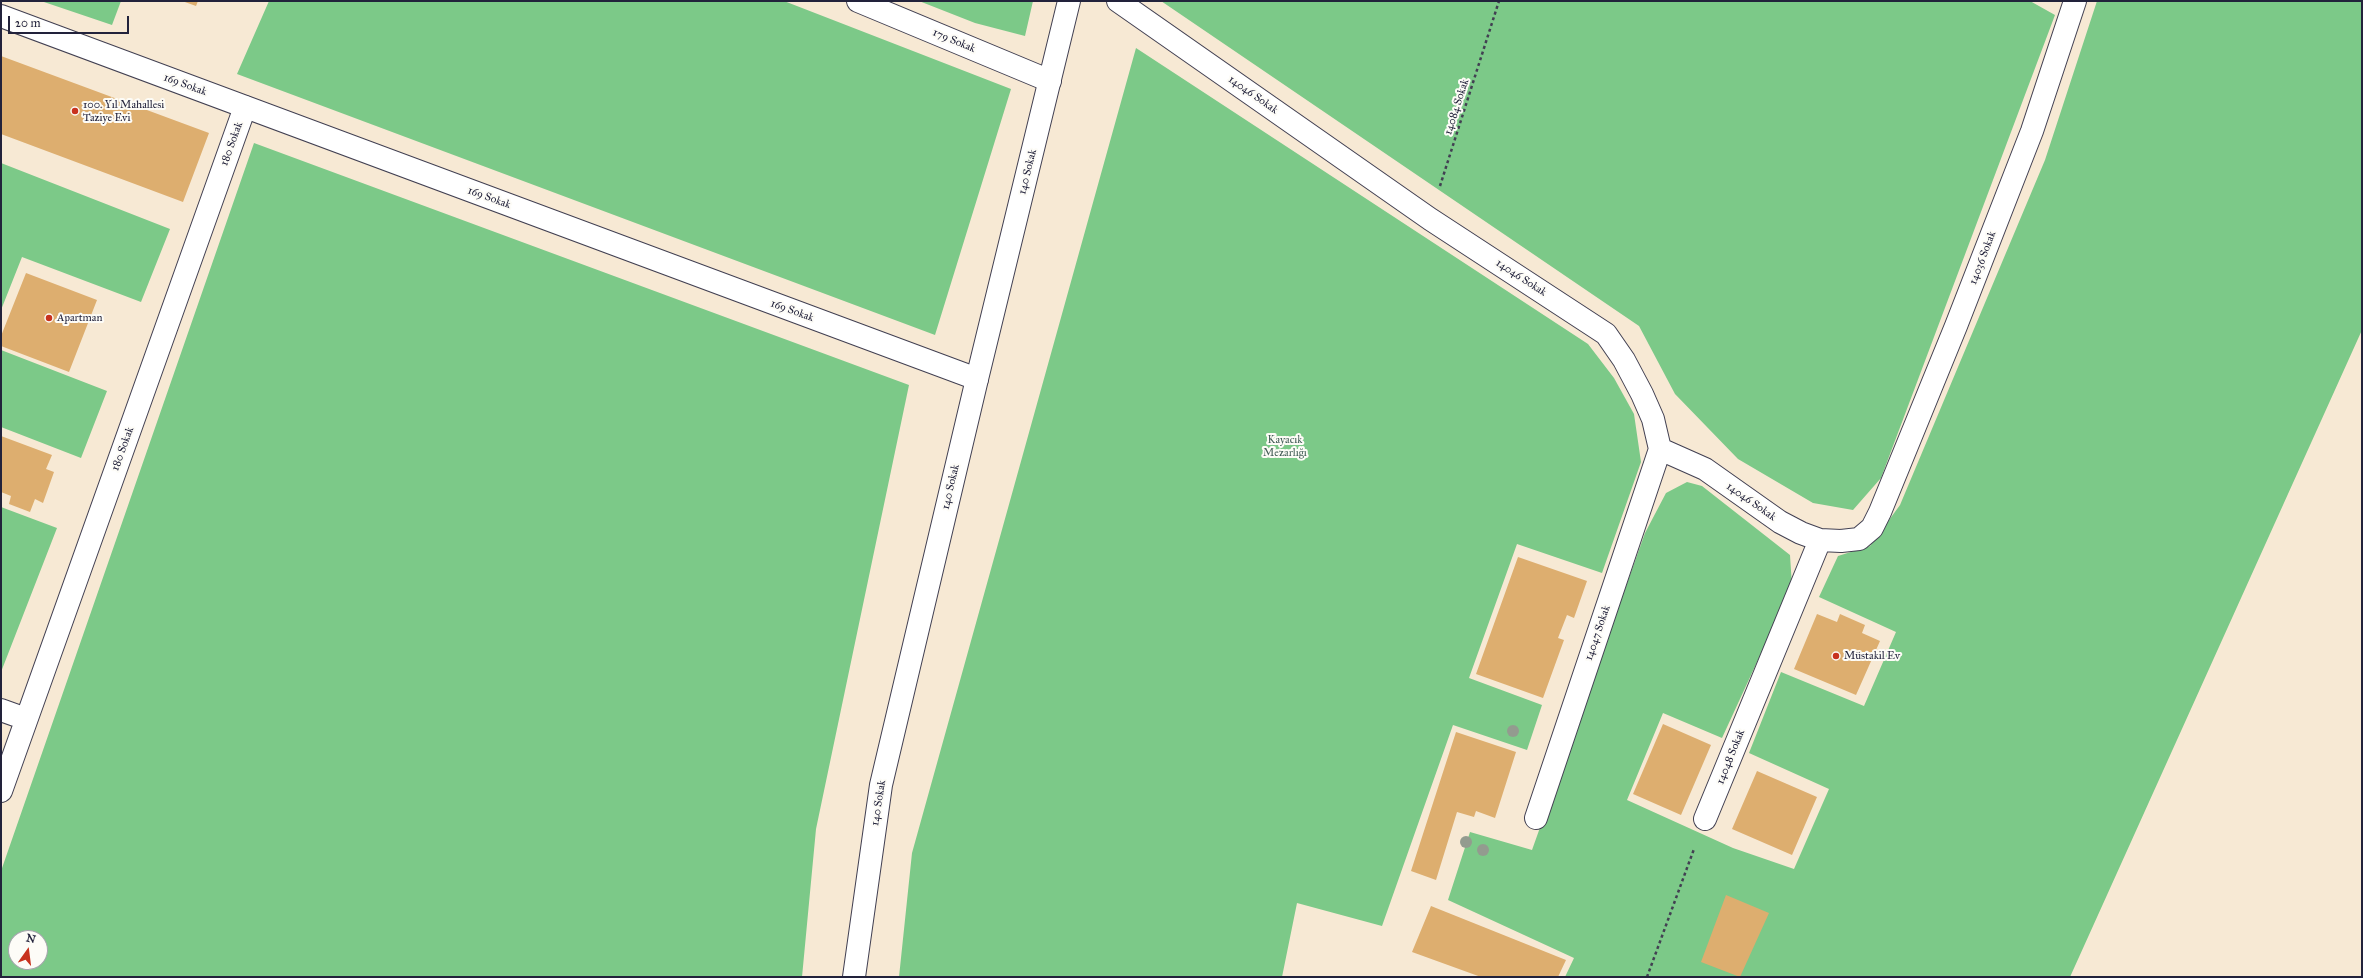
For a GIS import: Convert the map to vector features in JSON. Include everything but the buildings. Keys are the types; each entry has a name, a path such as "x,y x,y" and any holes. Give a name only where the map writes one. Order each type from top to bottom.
{"street":[{"name":"179 Sokak","path":"858,1 1050,80"},
{"name":"140 Sokak","path":"854,977 881,785 976,379 1069,1"},
{"name":"14046 Sokak","path":"1118,1 1430,219 1606,334 1624,360 1654,419 1660,448 1705,469 1780,522 1801,533 1820,540 1859,539 1872,528 1880,512"},
{"name":"14036 Sokak","path":"1880,512 1956,326 2032,131 2075,1"},
{"name":"169 Sokak","path":"1,16 976,379"},
{"name":"180 Sokak","path":"1,791 245,107"},
{"name":"14047 Sokak","path":"1536,818 1660,448"},
{"name":"14048 Sokak","path":"1705,818 1820,540"},
{"path":"1,710 26,719"}],"path":[{"name":"14084 Sokak","path":"1430,219 1499,1"},
{"path":"1647,977 1705,818"}],"green space":[{"path":"41,1 121,1 112,25"},
{"path":"269,1 784,1 1011,89 935,335 237,74"},
{"path":"919,1 1033,1 1025,36 975,23"},
{"path":"1161,1 2030,1 2055,15 1881,478 1853,510 1813,503 1738,459 1675,394 1639,326"},
{"path":"2097,1 2362,1 2362,330 2070,977 1565,977 1574,958 1448,900 1470,832 1532,850 1645,533 1666,493 1687,482 1702,486 1790,555 1792,586 1722,738 1663,713 1627,800 1733,848 1794,869 1829,789 1749,753 1781,672 1864,706 1896,632 1819,597 1838,556 1870,546 1900,505 2045,160"},
{"name":"Kayacık Mezarlığı","path":"1136,48 1588,344 1614,378 1634,414 1641,462 1602,573 1517,544 1469,678 1542,705 1527,750 1453,725 1382,926 1297,903 1282,977 899,977 912,853"},
{"path":"254,143 909,385 816,829 802,977 1,977 1,871"},
{"path":"1,163 170,229 141,302 22,257 1,310"},
{"path":"1,350 107,391 81,458 1,427"},
{"path":"1,507 57,528 1,672"}],"place":[{"name":"100. Yıl Mahallesi Taziye Evi","path":"75,111"},
{"name":"Apartman","path":"49,318"},
{"name":"Müstakil Ev","path":"1836,656"}]}
